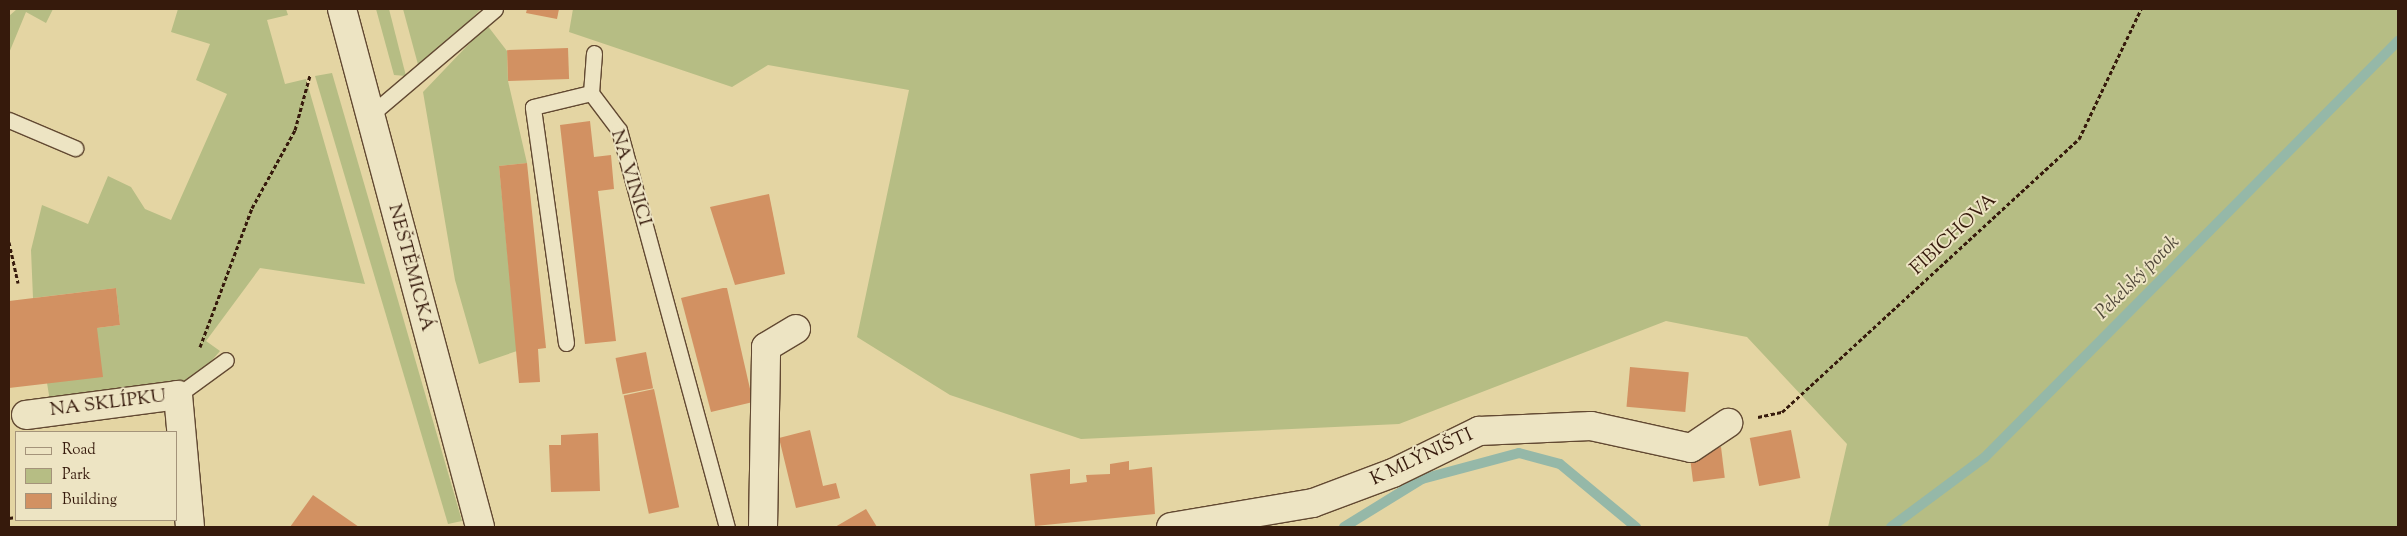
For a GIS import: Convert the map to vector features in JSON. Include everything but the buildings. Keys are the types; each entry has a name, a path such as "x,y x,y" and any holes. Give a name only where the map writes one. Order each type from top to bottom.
{"street":[{"name":"NEŠTĚMICKÁ","path":"342,9 480,527"},
{"path":"764,527 766,347 796,329"},
{"name":"NA SKLÍPKU","path":"26,415 184,393 190,527"},
{"name":"K MLÝNIŠTI","path":"1171,527 1313,503 1393,474 1479,431 1591,426 1690,448 1728,423"}],"lane":[{"path":"369,116 496,9"},
{"path":"566,343 533,107 591,93 594,53"},
{"name":"NA VINICI","path":"591,93 619,130 727,527"},
{"path":"9,120 75,148"},
{"path":"184,393 226,360"}],"path":[{"name":"FIBICHOVA","path":"1728,423 1782,412 2079,138 2140,9"},
{"path":"184,393 204,329 252,208 295,130 310,75"},
{"path":"9,242 18,283"}],"green space":[{"path":"17,9 53,9 46,23 26,12 9,53 9,16"},
{"path":"178,9 286,9 288,15 267,20 285,84 306,79 365,284 260,268 206,341 220,351 196,379 50,401 47,383 97,328 120,325 116,288 33,298 31,250 42,205 88,224 108,176 131,187 145,209 171,220 227,94 196,80 210,44 171,32"},
{"path":"376,9 389,9 406,76 394,75"},
{"path":"403,9 481,9 420,72"},
{"path":"573,9 2398,9 2398,527 1828,527 1847,444 1747,337 1666,321 1399,424 1081,439 950,395 857,337 909,90 768,65 732,87 569,32"},
{"path":"487,25 507,51 508,81 527,163 499,166 517,351 479,364 455,280 423,92"},
{"path":"332,73 462,521 448,524 315,76"}],"waterway":[{"name":"Pekelský potok","path":"1891,527 1984,458 2398,41"},
{"name":"Pekelský potok","path":"1344,527 1422,479 1519,453 1560,464 1636,527"}]}
